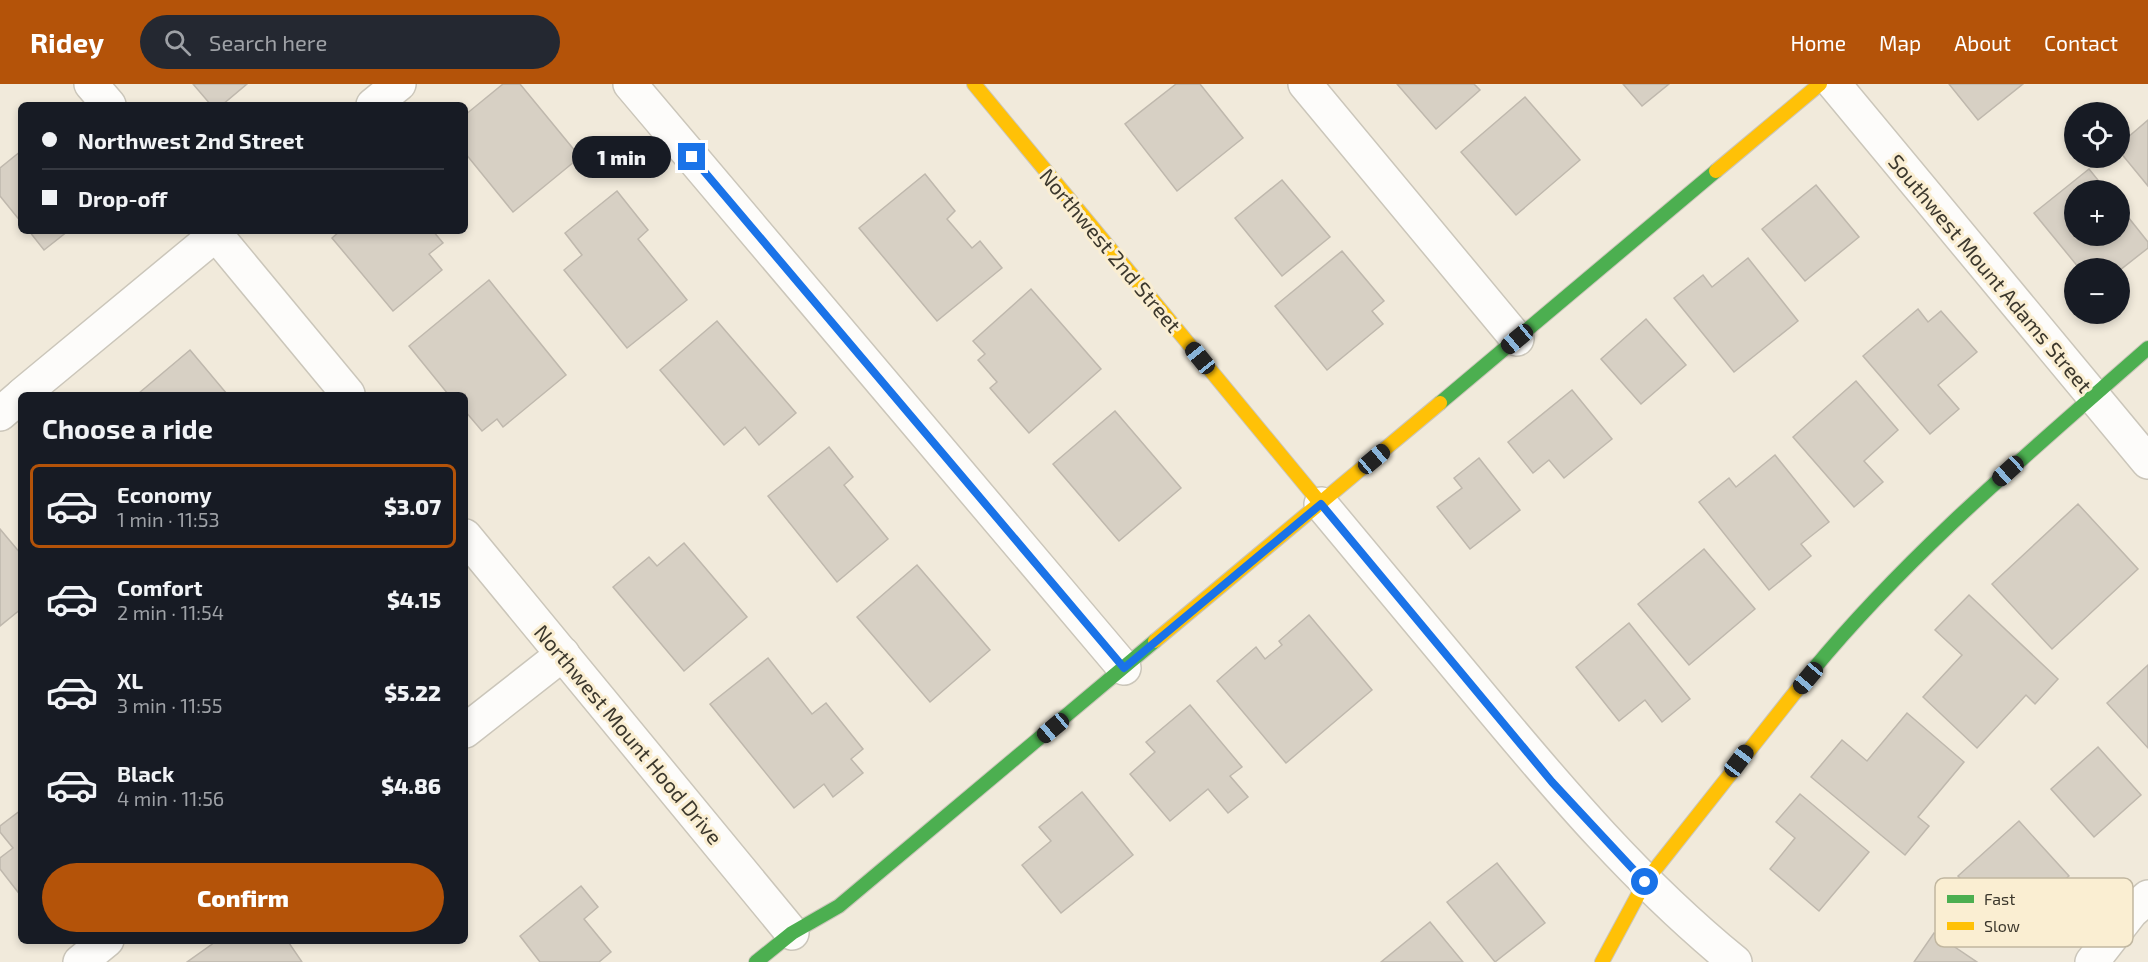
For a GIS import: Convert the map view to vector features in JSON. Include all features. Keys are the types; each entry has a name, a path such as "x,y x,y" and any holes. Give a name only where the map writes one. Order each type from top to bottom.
{"street":[{"path":"91,84 106,102"},
{"path":"377,102 399,84"},
{"path":"630,84 1124,668"},
{"name":"Northwest 2nd Street","path":"974,84 1552,782 1645,882 1683,919 1735,962"},
{"path":"1305,84 1517,339"},
{"path":"756,962 792,933 839,906 1820,84"},
{"name":"Southwest Mount Adams Street","path":"1833,84 2148,462"},
{"path":"26,392 214,234"},
{"path":"218,234 346,392"},
{"path":"1602,962 1645,882 1678,843 1752,744 1895,578 1991,486 2148,348"},
{"path":"0,414 18,398"},
{"name":"Northwest Mount Hood Drive","path":"468,540 792,933"},
{"path":"468,729 563,654"},
{"path":"2133,911 2148,897"},
{"path":"80,962 102,944"},
{"path":"2092,962 2104,947"}],"building":[{"path":"193,84 247,84 226,102 208,102"},
{"path":"503,84 520,84 580,157 513,212 468,157 468,113"},
{"path":"1176,84 1200,84 1243,138 1177,191 1125,124"},
{"path":"1397,84 1474,84 1480,90 1436,129"},
{"path":"1623,84 1669,84 1642,106"},
{"path":"1949,84 2023,84 1978,120"},
{"path":"1525,97 1580,160 1516,215 1461,152"},
{"path":"2148,120 2148,186 2130,164 2130,135"},
{"path":"18,153 18,218 0,196 0,168"},
{"path":"2089,169 2098,180 2075,180"},
{"path":"925,174 955,211 947,219 972,248 980,241 1002,268 937,321 859,228"},
{"path":"1282,180 1330,237 1282,276 1235,218"},
{"path":"1816,185 1859,237 1805,281 1762,229"},
{"path":"2064,189 2064,246 2130,246 2130,220 2148,242 2148,248 2130,262 2130,258 2071,258 2034,213"},
{"path":"617,191 648,230 638,239 687,300 627,348 564,270 582,255 565,233"},
{"path":"31,234 64,234 44,250"},
{"path":"337,234 436,234 443,243 429,254 442,270 393,311 332,238"},
{"path":"1342,251 1384,301 1372,311 1383,324 1327,370 1275,306"},
{"path":"1748,258 1798,321 1734,372 1674,298 1703,275 1712,287"},
{"path":"489,280 566,375 503,427 497,419 482,431 468,415 468,392 446,392 409,346"},
{"path":"1031,289 1101,369 1029,433 990,388 997,382 978,360 985,354 973,341"},
{"path":"1918,309 1928,322 1941,311 1977,352 1938,385 1959,409 1930,434 1863,356"},
{"path":"1646,319 1686,365 1641,404 1601,359"},
{"path":"717,321 796,413 759,445 745,427 724,445 660,370"},
{"path":"190,350 225,392 140,392"},
{"path":"1856,381 1898,430 1864,461 1883,482 1854,507 1793,437"},
{"path":"1572,390 1612,439 1564,478 1549,460 1533,473 1508,442"},
{"path":"1115,411 1181,488 1119,541 1053,464"},
{"path":"829,447 853,477 844,485 888,539 837,582 768,496"},
{"path":"1775,455 1829,522 1801,544 1811,556 1769,590 1699,502 1729,478 1736,487"},
{"path":"1479,458 1520,510 1470,549 1437,507 1462,488 1454,478"},
{"path":"2078,504 2138,569 2052,649 1992,584"},
{"path":"0,529 18,550 18,611 0,626"},
{"path":"684,543 747,617 684,671 613,587 649,557 657,566"},
{"path":"1704,549 1755,609 1689,665 1638,604"},
{"path":"917,565 990,650 930,702 857,617"},
{"path":"1969,595 2058,679 2035,704 2026,695 1977,748 1923,697 1962,655 1935,630"},
{"path":"1309,615 1372,690 1286,763 1217,681 1256,647 1265,659 1282,645 1279,641"},
{"path":"1629,623 1690,699 1662,722 1645,700 1619,721 1576,667"},
{"path":"768,658 812,714 826,703 863,749 851,759 863,773 833,797 824,784 794,808 710,704"},
{"path":"2148,665 2148,748 2107,703"},
{"path":"1190,705 1242,767 1230,776 1248,797 1228,813 1208,789 1170,821 1130,774 1155,752 1146,742"},
{"path":"1907,713 1964,762 1918,817 1929,826 1905,855 1811,777 1842,740 1867,761"},
{"path":"2098,747 2141,795 2094,837 2051,789"},
{"path":"1082,792 1133,855 1061,913 1022,865 1051,841 1039,827"},
{"path":"1800,794 1869,852 1819,911 1770,869 1795,838 1776,822"},
{"path":"18,812 18,892 0,869 0,858 13,848 0,832 0,826"},
{"path":"2019,821 2069,876 2067,878 1960,878 1958,876"},
{"path":"1497,863 1545,923 1495,962 1447,902"},
{"path":"581,886 598,907 584,919 611,952 599,962 540,962 520,936"},
{"path":"1430,922 1463,962 1381,962"},
{"path":"1934,933 1935,947 1955,947 1977,962 1914,962"},
{"path":"212,944 290,944 302,962 187,962"}],"traffic: fast":[{"path":"1440,403 1716,171"},
{"path":"1812,671 1850,627 1931,543 2016,464 2148,348"},
{"path":"756,962 792,933 839,906 1155,641"}],"traffic: slow":[{"path":"974,84 1321,504"},
{"path":"1716,171 1820,84"},
{"path":"1155,641 1440,403"},
{"path":"1602,962 1645,882 1812,671"}],"route":[{"path":"692,157 1124,668 1321,504 1552,782 1645,882"}]}
